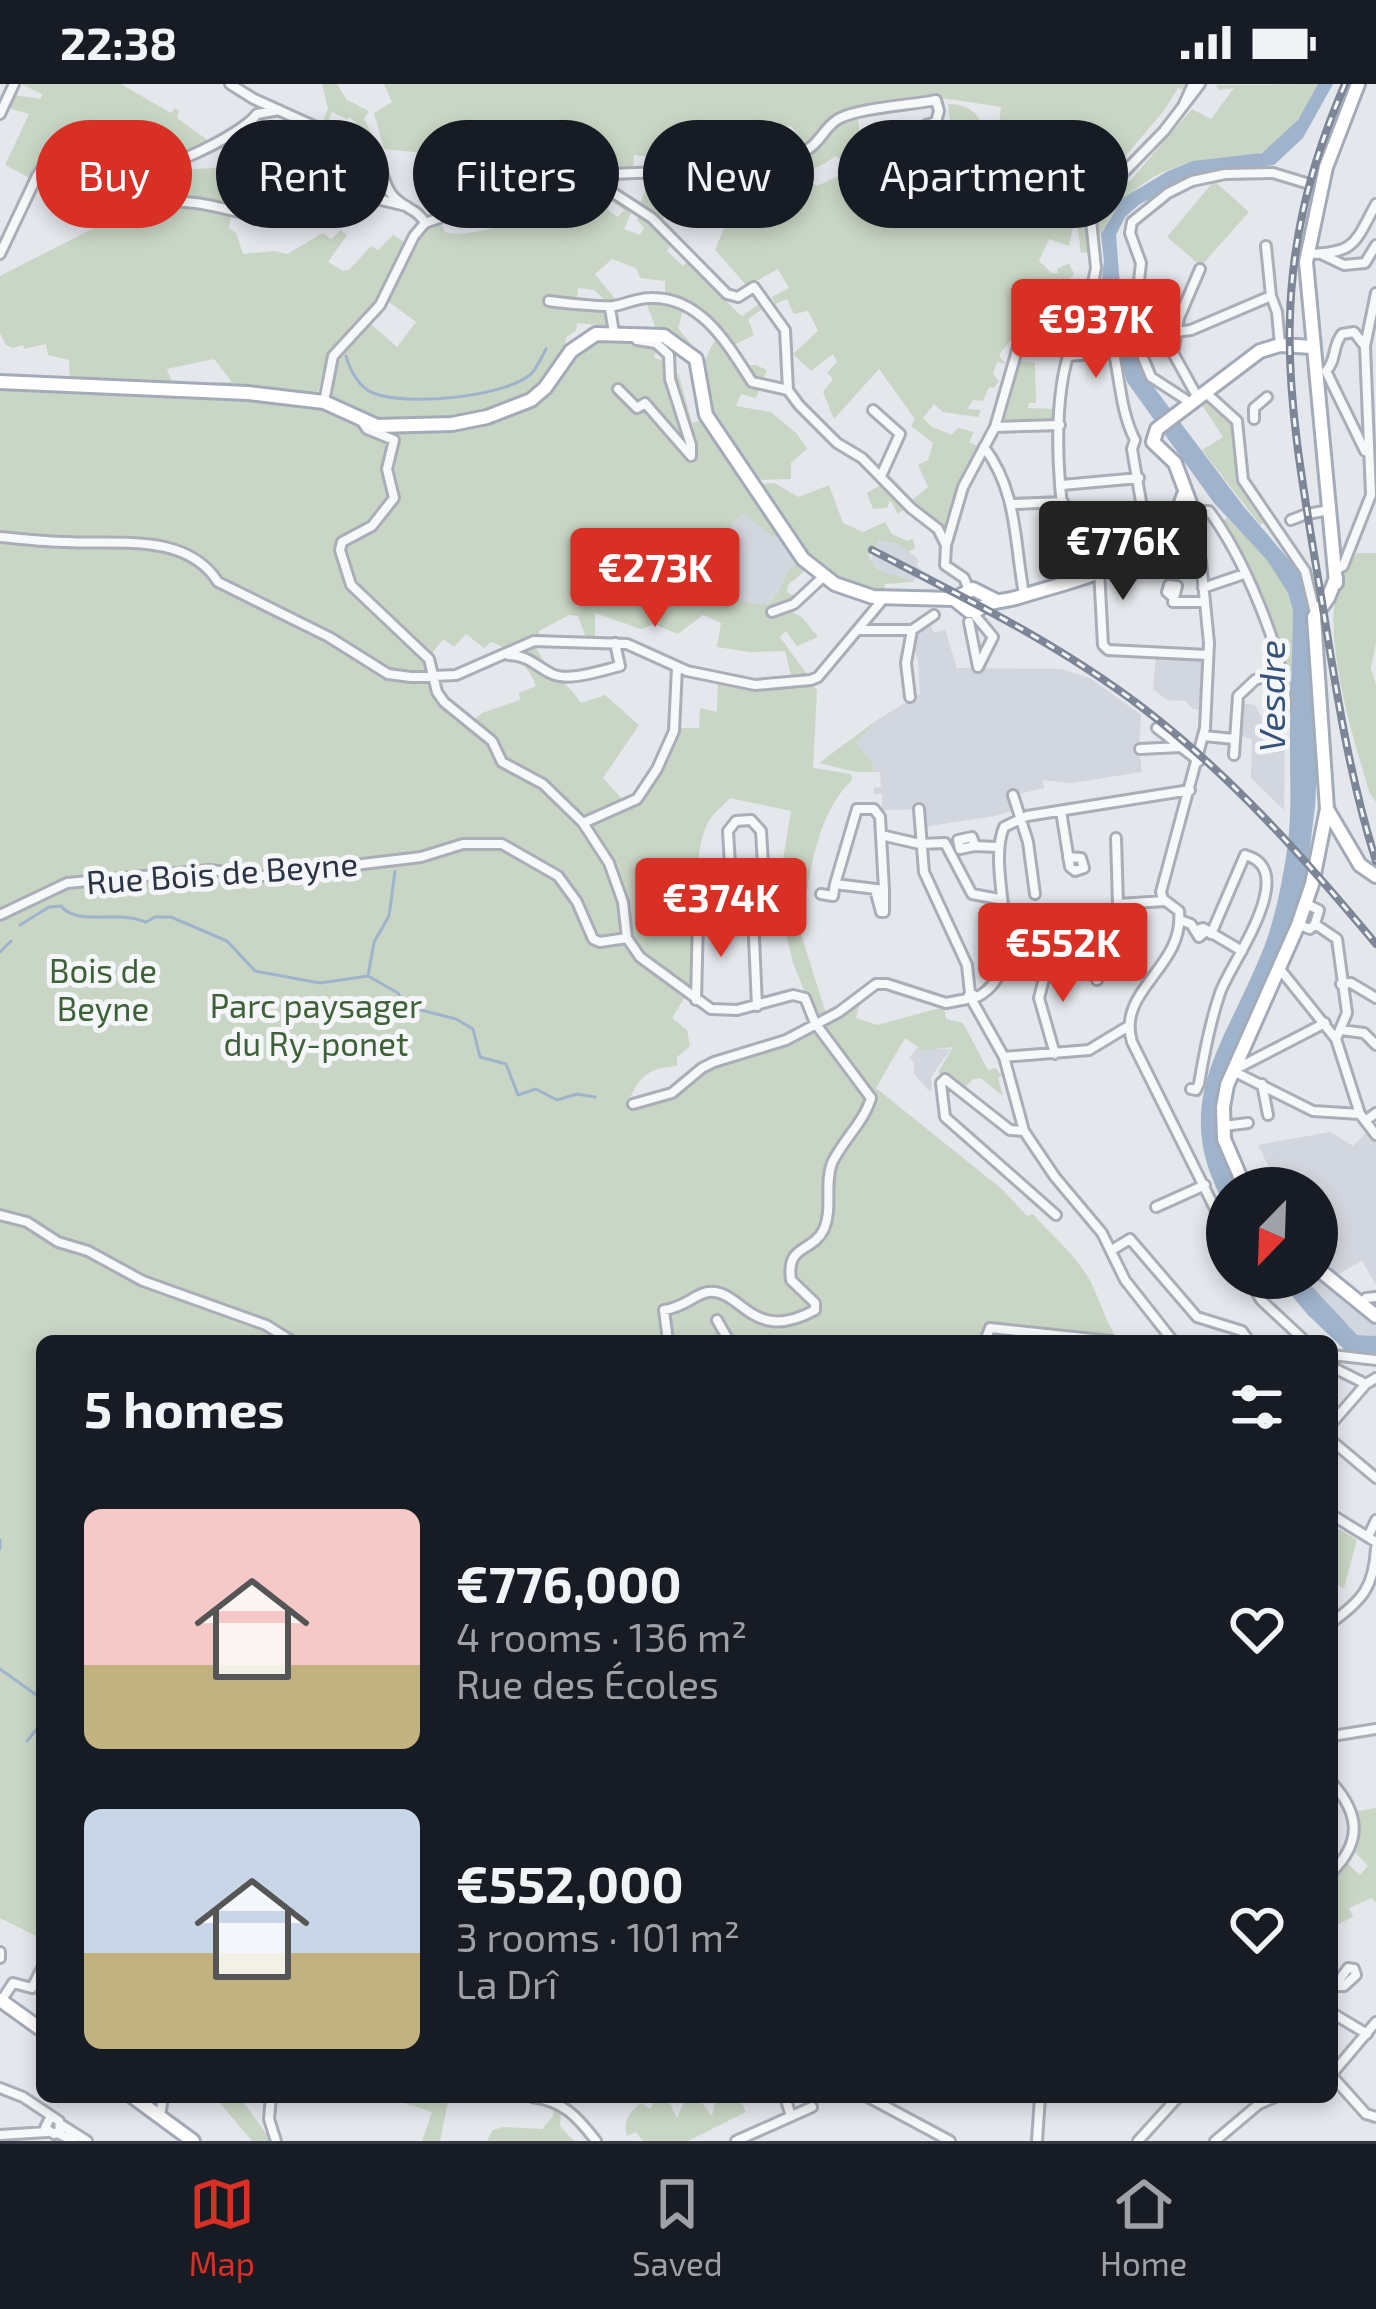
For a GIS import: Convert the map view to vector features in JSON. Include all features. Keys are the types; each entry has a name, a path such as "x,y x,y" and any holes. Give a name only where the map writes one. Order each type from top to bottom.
{"main road":[{"path":"1234,1167 1227,1152 1222,1107 1233,1071 1298,925 1327,817 1316,617 1331,599 1336,574 1320,372 1306,290 1314,254 1313,185 1358,84"},
{"path":"0,382 248,393 324,402 362,422 384,426 452,424 509,410 539,395 580,343 596,334 664,336 696,359 706,415 803,559 823,577 855,592 885,598 974,605 1024,595 1133,556 1152,527 1186,511 1175,463 1153,442 1159,428 1260,351 1280,345 1312,346"},
{"path":"1327,817 1360,866 1376,876"},
{"path":"1338,1287 1376,1316"},
{"path":"1,2000 36,2026"},
{"path":"141,2103 175,2136 194,2141"}],"street":[{"path":"0,114 14,84"},
{"path":"230,84 371,152 379,159 387,187 406,206"},
{"path":"1079,314 1096,268 1090,230 1098,199 1183,107 1197,84"},
{"path":"192,154 250,124 257,113 254,99"},
{"path":"619,174 744,165 812,148 830,124 845,116 936,100 937,120"},
{"path":"257,113 280,110"},
{"path":"1263,400 1254,407 1254,418 1237,421 1151,377 1128,303 1141,262 1130,233 1132,222 1168,194 1226,173 1273,173 1313,185"},
{"path":"0,254 36,178"},
{"path":"192,204 247,215 293,211 316,186 413,209"},
{"path":"619,196 652,218 727,294 738,297 754,286 785,330 788,390 817,425 938,529 946,545"},
{"path":"1314,254 1340,253 1353,247 1376,204"},
{"path":"324,402 333,356 380,305 421,228"},
{"path":"1314,254 1344,266 1365,263 1376,245"},
{"path":"1266,246 1280,345"},
{"path":"1198,398 1173,353 1200,269"},
{"path":"1336,574 1369,504 1365,346 1376,293"},
{"path":"1176,332 1271,296"},
{"path":"549,301 610,308 652,298 692,307 733,349 752,382 788,390"},
{"path":"1087,298 1104,319 1108,333 1152,527"},
{"path":"974,605 978,667 993,640 964,578 945,565 958,499 995,427 1012,358 1035,320 1054,301 1087,298"},
{"path":"610,308 616,333 656,344 669,355 670,379 691,456 645,404 637,408 618,389"},
{"path":"1067,356 1094,354 1099,338 1108,333"},
{"path":"1365,346 1358,334 1342,334 1334,348 1333,364 1320,372 1367,454"},
{"path":"1072,344 1058,396 1063,534 1076,578"},
{"path":"873,410 900,434 880,476"},
{"path":"1237,421 1243,480 1305,571 1316,617"},
{"path":"362,422 367,429 394,440 387,469 394,498 376,522 345,538 340,550 351,585 429,658 444,702 492,742 502,762 543,784 583,823 608,863 623,902 627,938 640,957 711,1009 802,996 815,1023 872,1098 831,1166 824,1229 791,1260 790,1280 815,1303 815,1310 790,1320 767,1321 716,1292 705,1293 683,1307 664,1310 667,1335"},
{"path":"995,427 1060,425"},
{"path":"1135,440 1153,442"},
{"path":"984,447 1003,476 1013,504 1024,595"},
{"path":"1063,485 1139,478"},
{"path":"1013,504 1063,502"},
{"path":"1291,520 1331,510"},
{"path":"1156,1208 1205,1185 1128,1027 1138,997 1168,959 1180,920 1176,907 1161,896 1204,736 1209,643 1199,602 1203,587 1186,511 1209,511 1231,540 1282,670 1286,707"},
{"path":"0,537 138,540 178,552 212,572 218,582 329,637 374,668 396,675 456,675 530,641 616,643 646,650 677,667 755,685 811,680 885,598"},
{"path":"1099,570 1103,646 1108,650 1208,655"},
{"path":"1203,587 1244,574"},
{"path":"772,612 794,604 823,577"},
{"path":"1174,598 1173,602 1199,602"},
{"path":"859,630 912,629 934,615"},
{"path":"910,697 906,663 912,629"},
{"path":"508,655 532,658 563,677 620,666 616,643"},
{"path":"583,823 637,799 657,769 674,731 677,667"},
{"path":"1234,755 1238,696 1256,680 1282,670"},
{"path":"1157,728 1199,761"},
{"path":"1204,736 1234,739"},
{"path":"1140,749 1181,747"},
{"path":"633,1104 672,1093 702,1067 786,1040 881,983 946,1003 989,990 1002,968 1005,937 997,848 1004,826 1022,817 1190,790"},
{"path":"1013,795 1022,817 1035,894"},
{"path":"821,894 833,896 835,884 857,809 877,812 879,890 835,884"},
{"path":"919,809 920,844 931,889 969,972 971,998 1004,1057 1024,1131 1168,1335"},
{"path":"1061,811 1068,857"},
{"path":"752,893 740,892 731,884 728,831 736,821 751,820 760,830 764,881 752,893 757,1006"},
{"path":"880,835 920,844 945,843 972,894 999,899"},
{"path":"1002,968 1089,945 1106,927 1118,904 1116,838"},
{"name":"Rue Bois de Beyne","path":"0,915 67,884 210,870 263,876 421,857 463,844 502,844 558,876 577,902 593,938 600,942 627,938"},
{"path":"975,846 997,848"},
{"path":"1191,1089 1199,1084 1220,992 1253,933 1265,883 1262,863 1256,858 1245,855 1203,933 1200,950"},
{"path":"1118,904 1165,901"},
{"path":"1298,925 1310,929 1315,924 1318,910 1305,903"},
{"path":"696,1000 698,918"},
{"path":"1180,920 1242,951"},
{"path":"1315,924 1337,939 1347,1013 1338,1034"},
{"path":"1089,945 1097,980"},
{"path":"1050,956 1040,998 1055,1054"},
{"path":"1279,968 1338,1034 1362,1117 1376,1135"},
{"path":"1341,984 1351,983 1376,998"},
{"path":"1233,1071 1325,1023"},
{"path":"1004,1057 1089,1050 1128,1027"},
{"path":"1338,1034 1364,1033 1376,1045"},
{"path":"1233,1071 1313,1111 1362,1117 1376,1112"},
{"path":"1024,1131 1010,1130 945,1079 940,1083 945,1117 1056,1215"},
{"path":"1262,1083 1268,1115"},
{"path":"1223,1126 1248,1123"},
{"path":"0,1215 27,1222 58,1242 88,1251 143,1281 282,1335"},
{"path":"1112,1250 1132,1240 1197,1317 1244,1335"},
{"path":"1360,1306 1366,1298 1376,1297"},
{"path":"1260,1299 1297,1335"},
{"path":"716,1320 725,1335"},
{"path":"987,1335 989,1328 1054,1335"},
{"path":"1338,1356 1376,1360"},
{"path":"1338,1370 1366,1384"},
{"path":"1338,1417 1376,1378"},
{"path":"1338,1406 1344,1411"},
{"path":"1338,1446 1376,1478"},
{"path":"1338,1519 1373,1542"},
{"path":"1338,1618 1369,1590 1376,1520"},
{"path":"1338,1735 1376,1730"},
{"path":"1338,1790 1356,1822 1352,1846 1338,1864"},
{"path":"1,2000 13,1984 32,1988 36,1980"},
{"path":"1338,2017 1366,2034"},
{"path":"1338,2068 1376,2022"},
{"path":"1338,2081 1375,2115"},
{"path":"0,2088 23,2097 50,2118 44,2126 87,2141"},
{"path":"160,2117 162,2103"},
{"path":"270,2103 269,2119 276,2141"},
{"path":"560,2103 596,2141"},
{"path":"787,2103 791,2116"},
{"path":"879,2103 942,2139"},
{"path":"1037,2141 1040,2103"},
{"path":"1138,2141 1173,2103"},
{"path":"1215,2141 1261,2103"},
{"path":"736,2141 812,2107"},
{"path":"0,2135 55,2130 74,2141"}],"shaded area":[{"path":"744,512 773,537 782,529 804,562 789,568 778,593 766,604 744,606 728,598 703,562 700,549 710,550"},
{"path":"886,540 919,560 921,569 913,582 883,572 871,562 873,544"},
{"path":"928,621 934,633 945,629 957,668 1061,669 1090,678 1141,715 1142,772 1071,783 1043,780 1044,788 1011,796 1014,810 923,827 920,809 882,810 882,794 874,794 874,788 881,787 880,772 874,772 873,763 856,743 877,720 920,694 912,642 914,633"},
{"path":"1156,656 1206,658 1202,710 1185,701 1167,700 1153,689"},
{"path":"1238,703 1255,705 1260,716 1285,709 1284,810 1251,778 1252,739 1236,735"},
{"path":"917,1048 951,1049 931,1077 929,1091 914,1074 909,1058"},
{"path":"1368,1131 1376,1142 1376,1285 1362,1261 1338,1274 1338,1167 1269,1167 1258,1145 1330,1132 1353,1146"},
{"path":"1338,1294 1376,1321 1376,1336 1357,1335 1320,1299 1338,1299"}],"green space":[{"path":"21,84 121,84 171,113 175,108 180,120 36,120 36,190 34,193 35,181 5,165 29,114 5,107 12,95 41,99 42,94"},
{"path":"322,84 337,84 347,100 369,111 365,120 332,112 323,120 328,109"},
{"path":"384,84 1189,84 1186,91 1178,88 1128,153 1128,120 999,120 1001,107 942,98 853,111 848,120 838,120 838,158 814,168 814,120 643,120 643,156 634,155 633,169 619,170 619,120 413,120 413,152 389,149 389,120 376,120 374,113 392,102"},
{"path":"1318,84 1297,121 1267,150 1177,167 1128,196 1128,181 1192,109 1211,119 1234,88 1219,90 1216,85"},
{"path":"948,104 967,108 980,120 950,120"},
{"path":"192,129 213,144 192,153"},
{"path":"216,168 216,228 236,233 243,254 287,254 323,233 331,239 341,230 347,235 328,262 343,271 371,246 378,250 393,235 406,243 381,296 327,358 317,396 186,388 189,383 232,382 214,359 167,369 171,380 185,382 183,387 70,381 69,360 48,355 46,344 24,349 23,345 6,345 0,333 0,276 94,228 192,228 192,169"},
{"path":"838,176 838,228 1073,228 1069,246 1049,239 1039,261 1052,273 1069,263 1074,274 1026,302 1028,318 999,355 1006,364 997,362 993,374 999,381 989,387 983,401 973,400 967,409 981,410 978,417 943,412 934,404 923,418 952,435 958,428 974,432 969,442 981,448 946,533 910,504 898,514 890,500 887,508 873,509 867,493 886,482 912,500 928,487 918,465 928,460 933,443 911,426 915,419 879,369 834,419 823,392 833,379 827,373 837,362 833,354 811,371 793,354 818,331 808,311 794,314 787,299 775,304 772,297 789,288 778,269 747,286 715,250 724,228 814,228 817,186"},
{"path":"1214,181 1249,212 1201,266 1167,237"},
{"name":"Parc paysager du Ry-ponet","path":"619,196 638,208 624,229 640,235 644,228 660,228 674,242 667,251 683,266 689,260 742,316 759,304 750,293 754,291 767,306 748,319 754,335 734,345 694,306 665,296 665,281 640,278 636,268 612,259 595,274 616,300 610,305 594,290 578,288 577,301 609,310 608,326 577,323 576,331 566,337 564,353 610,335 658,347 654,357 665,357 679,376 692,423 706,419 782,529 773,537 743,513 710,550 701,549 709,573 732,597 767,604 778,593 789,568 804,562 809,567 788,585 787,592 796,597 790,611 802,617 818,637 797,646 786,631 780,637 808,676 792,680 785,651 717,647 721,623 703,615 678,634 654,624 641,629 595,613 595,638 586,638 578,616 569,615 539,631 533,640 538,650 581,703 605,695 639,725 603,778 624,801 584,821 542,779 506,762 471,722 482,713 520,700 519,693 536,686 512,653 491,642 484,648 466,634 454,647 443,639 430,656 434,695 490,744 500,765 541,784 576,818 628,913 588,824 639,800 676,728 699,728 700,708 717,712 718,678 739,686 808,683 817,690 813,768 851,774 852,780 822,827 802,920 801,934 826,1014 819,1019 861,999 856,1018 877,1025 944,1007 946,1019 963,1023 988,1070 1005,1073 998,1078 1003,1096 981,1078 973,1079 963,1090 938,1072 953,1047 922,1050 905,1038 876,1088 1003,1190 1027,1216 1033,1214 1082,1268 1115,1335 36,1335 36,1936 0,1918 0,382 325,403 334,362 350,340 371,324 397,347 416,322 385,299 421,235 430,228 463,234 619,228 624,210","holes":["730,798 791,811 777,895 793,963 817,1022 703,1067 652,1099 628,1103 646,1075 677,1066 677,1057 690,1046 687,1030 672,1018 686,995 695,996 696,879 703,834"]},
{"path":"1078,228 1104,228 1101,234 1093,232 1090,252 1081,253"},
{"path":"645,299 684,307 678,328 698,353 657,332"},
{"path":"717,338 740,366 767,370 756,398 741,394 736,406 771,412 797,434 807,449 791,463 791,479 753,480 721,429 704,374"},
{"path":"1014,360 1035,363 1036,403 1029,403 1028,408 1057,409 1057,422 998,424"},
{"path":"1204,398 1233,425 1240,481 1267,521 1260,525 1202,450 1223,437 1200,402"},
{"path":"774,483 799,497 829,485 843,523 863,532 885,522 892,534 913,539 915,549 879,541 869,555 881,570 913,582 885,584 884,593 860,588 823,569 796,540 759,484"},
{"path":"1227,518 1267,560 1290,597 1294,668 1285,678 1222,521"},
{"path":"1357,553 1376,553 1376,643 1371,668 1376,685 1376,802 1348,716 1336,655 1335,599 1341,577"},
{"path":"877,720 856,743 873,763 874,772 819,763"},
{"path":"1338,1529 1357,1540 1344,1588 1338,1586"},
{"path":"1376,1808 1376,1903 1372,1898 1349,1908 1353,1917 1338,1924 1338,1872 1347,1863 1360,1875 1368,1866 1354,1851 1359,1835 1357,1811"},
{"path":"220,2103 244,2103 271,2141 252,2141"},
{"path":"404,2103 448,2103 440,2141 422,2141 432,2112"},
{"path":"554,2103 561,2108 560,2126 574,2141 487,2141 493,2130 503,2127 542,2129 553,2116"},
{"path":"641,2103 650,2109 654,2103 670,2103 677,2118 684,2103 702,2103 712,2116 715,2103 742,2103 746,2112 688,2141 643,2141 636,2132 627,2136 630,2113"}],"water":[{"name":"Vesdre","path":"1318,84 1333,84 1303,138 1274,165 1194,176 1128,214 1128,195 1168,171 1193,161 1262,153 1298,120"},
{"name":"Vesdre","path":"1105,228 1120,228 1116,235 1123,323 1147,378 1244,507 1308,582 1317,771 1305,890 1229,1070 1224,1153 1231,1167 1209,1167 1201,1108 1217,1050 1265,945 1283,877 1290,820 1293,610 1267,560 1214,503 1127,382 1101,288"},
{"path":"1295,1299 1324,1299 1357,1335 1376,1336 1376,1356 1347,1352 1338,1343 1338,1335 1329,1335"}],"waterway":[{"path":"346,356 355,377 368,390 388,397 430,399 477,394 517,382 533,371 546,349"},
{"path":"368,976 374,942 389,916 395,871"},
{"path":"20,925 49,907 61,906 77,916 146,922 171,917 227,941 255,971 320,983 368,976 398,993 405,1006 456,1019 473,1029 480,1057 506,1064 518,1095 536,1089 557,1100 577,1094 595,1097"},
{"path":"0,952 11,941"},
{"path":"0,1540 0,1549"},
{"path":"0,1669 36,1695"},
{"path":"27,1741 36,1730"}],"railway":[{"path":"1345,84 1301,219 1290,341 1300,464 1333,667 1351,765 1376,861"},
{"path":"872,550 1045,643 1143,708 1266,820 1376,944"}],"park label":[{"name":"Bois de Beyne","path":"103,990"}]}
